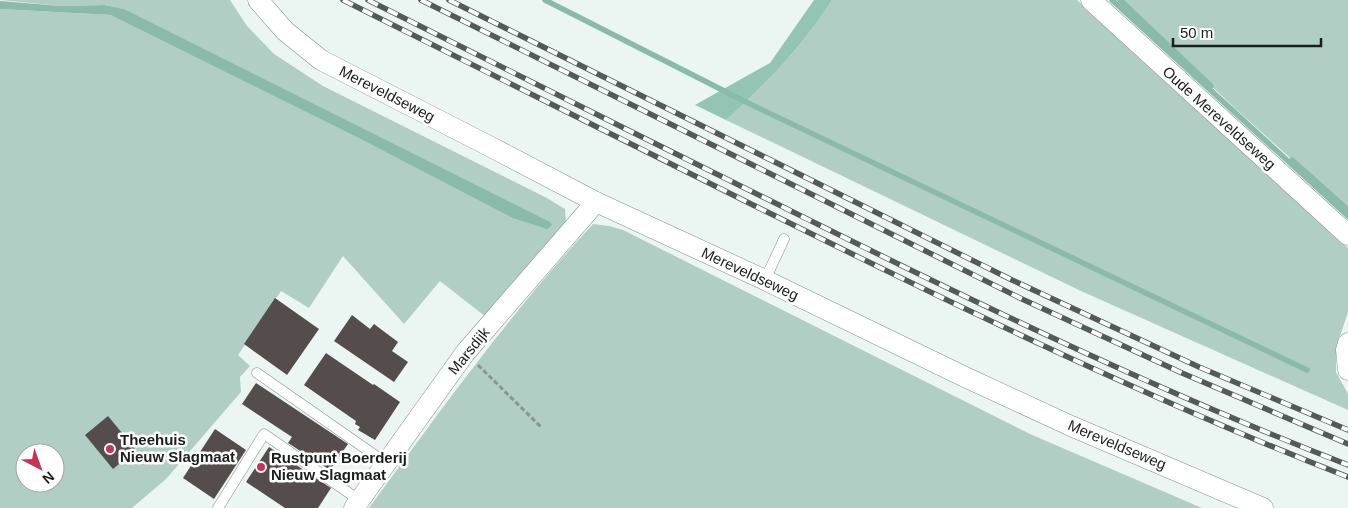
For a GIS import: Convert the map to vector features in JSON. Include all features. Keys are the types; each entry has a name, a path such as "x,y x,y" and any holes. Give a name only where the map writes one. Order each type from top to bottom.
{"street":[{"name":"Oude Mereveldseweg","path":"1091,0 1348,235"},
{"name":"Mereveldseweg","path":"259,1 285,31 321,60 596,202 1072,426 1263,508"},
{"name":"Marsdijk","path":"357,504 466,352 596,202"},
{"path":"1348,344 1346,350 1348,370"}],"lane":[{"path":"765,280 784,239"},
{"path":"257,373 386,463"},
{"path":"218,508 264,434 357,504"}],"path":[{"path":"466,352 542,428"}],"shaded area":[{"path":"0,0 230,0 247,26 274,54 323,86 547,198 565,209 566,224 486,317 440,281 404,324 343,256 309,308 281,291 238,355 250,366 240,377 241,392 166,479 132,508 0,508 0,9 111,15 253,74 123,9 105,5 61,6"},
{"path":"814,0 832,0 809,33 783,64 726,120 695,105 770,63"},
{"path":"832,0 1077,0 1348,248 1348,312 1336,348 1336,372 1348,394 1348,410 1081,291 726,120 783,64 809,33"},
{"path":"1120,0 1348,0 1348,210 1238,111"},
{"path":"0,1 61,6 105,5 124,9 552,224 547,229 513,218 357,137 111,15 0,9"},
{"path":"593,224 623,230 1030,434 1202,508 369,508 449,399 505,327"}],"building":[{"path":"275,298 319,329 287,375 244,344"},
{"path":"352,315 370,329 374,324 398,342 392,351 408,362 394,382 334,341"},
{"path":"326,353 400,402 375,440 358,430 360,427 355,424 356,421 304,385"},
{"path":"256,383 348,444 330,470 288,443 292,437 242,404"},
{"path":"108,416 136,450 113,469 85,435"},
{"path":"215,429 246,450 214,499 183,478"},
{"path":"269,447 331,488 318,508 285,508 246,482"}],"waterway":[{"path":"545,0 750,104 1307,370"},
{"path":"1112,0 1348,216"},
{"path":"1120,0 1211,86"},
{"path":"1292,160 1348,210"}],"railway":[{"path":"343,0 967,310 1118,380 1348,477"},
{"path":"368,0 835,233 1052,338 1199,404 1348,465"},
{"path":"421,0 1022,299 1182,373 1348,444"},
{"path":"449,0 1012,280 1199,367 1348,430"}],"place":[{"name":"Theehuis Nieuw Slagmaat","path":"110,449"},
{"name":"Rustpunt Boerderij Nieuw Slagmaat","path":"261,467"}]}
